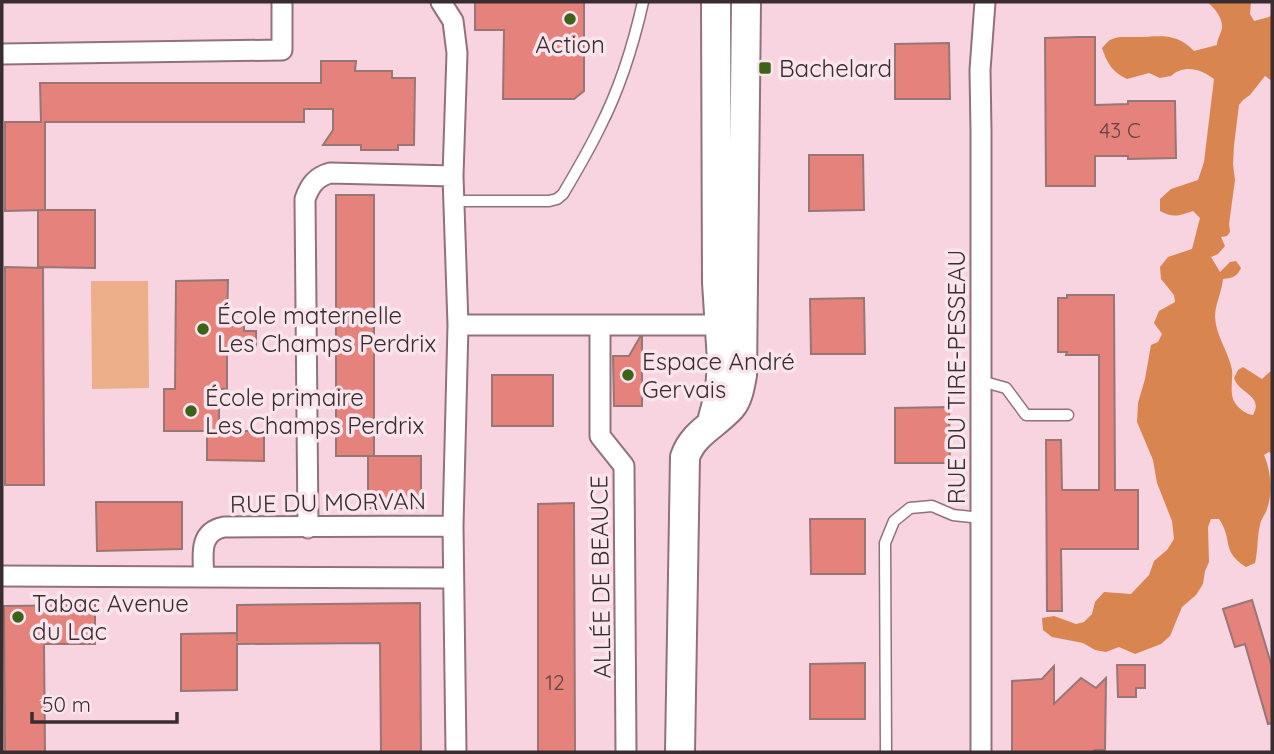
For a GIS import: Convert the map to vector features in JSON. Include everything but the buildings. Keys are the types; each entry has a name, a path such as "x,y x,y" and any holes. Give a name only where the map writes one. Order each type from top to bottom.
{"street":[{"path":"2,54 282,50 282,2"},
{"path":"440,2 453,21 457,53 453,176 458,325 453,526 456,752"},
{"path":"716,2 717,282 730,324"},
{"path":"680,752 684,463 691,444 711,424 720,393 722,361 730,324 746,2"},
{"name":"RUE DU TIRE-PESSEAU","path":"981,752 980,70 985,2"},
{"path":"308,528 305,199 308,188 321,176 330,173 453,176"},
{"path":"458,325 730,324"},
{"name":"ALLÉE DE BEAUCE","path":"600,326 600,436 624,466 626,752"},
{"name":"RUE DU MORVAN","path":"204,577 204,543 209,533 216,528 453,526"},
{"path":"2,576 453,578"}],"lane":[{"path":"454,201 549,201 563,194 602,125 625,66 643,2"},
{"path":"981,381 1006,388 1026,415 1068,415"},
{"path":"886,752 885,544 894,521 910,508 932,506 953,515 981,518"}],"shaded area":[{"path":"1207,2 1251,2 1250,14 1254,21 1272,14 1272,81 1265,76 1239,105 1234,145 1235,180 1230,232 1221,237 1225,246 1211,257 1220,272 1230,262 1236,261 1241,268 1234,276 1223,279 1215,317 1232,370 1233,399 1243,411 1253,415 1256,408 1253,399 1234,378 1238,370 1243,367 1262,379 1272,370 1272,454 1269,452 1264,455 1270,475 1270,496 1260,525 1255,563 1246,567 1238,561 1230,550 1219,519 1211,519 1208,527 1209,562 1203,584 1196,595 1182,607 1170,636 1161,644 1135,654 1119,647 1106,652 1095,650 1083,643 1052,637 1043,630 1042,618 1054,616 1076,624 1084,622 1092,614 1095,602 1104,592 1131,594 1149,575 1154,561 1167,550 1174,539 1172,521 1157,483 1153,460 1137,422 1138,403 1151,345 1158,342 1162,334 1154,323 1159,311 1175,302 1174,295 1161,279 1160,267 1168,257 1192,249 1200,218 1193,211 1176,216 1160,211 1160,199 1171,189 1198,180 1204,162 1214,79 1198,70 1187,69 1160,78 1149,73 1127,79 1111,66 1102,48 1115,38 1157,36 1179,40 1194,51 1217,45 1222,28 1221,20"},
{"path":"91,281 148,281 149,388 92,389"}],"place":[{"name":"Action","path":"570,19"},
{"name":"Bachelard","path":"765,68"},
{"name":"École maternelle Les Champs Perdrix","path":"203,329"},
{"name":"Espace André Gervais","path":"628,375"},
{"name":"École primaire Les Champs Perdrix","path":"191,411"},
{"name":"Tabac Avenue du Lac","path":"18,617"}]}
